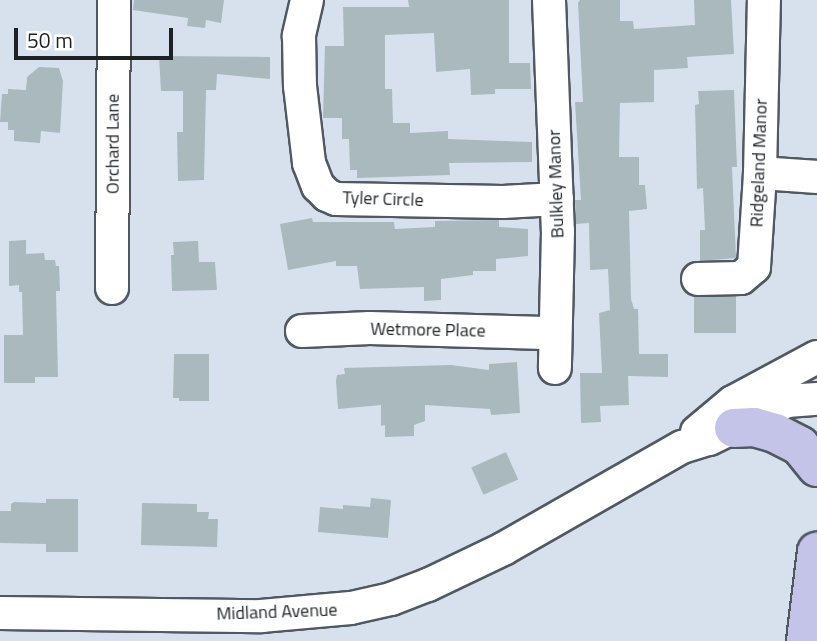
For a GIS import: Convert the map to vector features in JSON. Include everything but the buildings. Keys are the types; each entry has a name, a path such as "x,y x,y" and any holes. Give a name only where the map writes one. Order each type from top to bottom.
{"main road":[{"path":"734,428 754,427 785,437 807,452 817,467"},
{"path":"806,641 817,552"}],"street":[{"name":"Orchard Lane","path":"112,288 114,0"},
{"name":"Tyler Circle","path":"307,0 299,36 300,86 309,163 318,186 327,195 336,199 503,202 557,200"},
{"name":"Bulkley Manor","path":"549,0 559,265 554,333 555,368"},
{"name":"Ridgeland Manor","path":"698,279 741,278 754,267 760,173 764,0"},
{"path":"760,173 817,177"},
{"name":"Wetmore Place","path":"302,331 370,328 554,333"},
{"name":"Midland Avenue","path":"682,446 733,402 817,357"},
{"name":"Midland Avenue","path":"0,613 261,615 351,608 391,599 465,569 682,446 734,428 787,401 817,399"}]}
